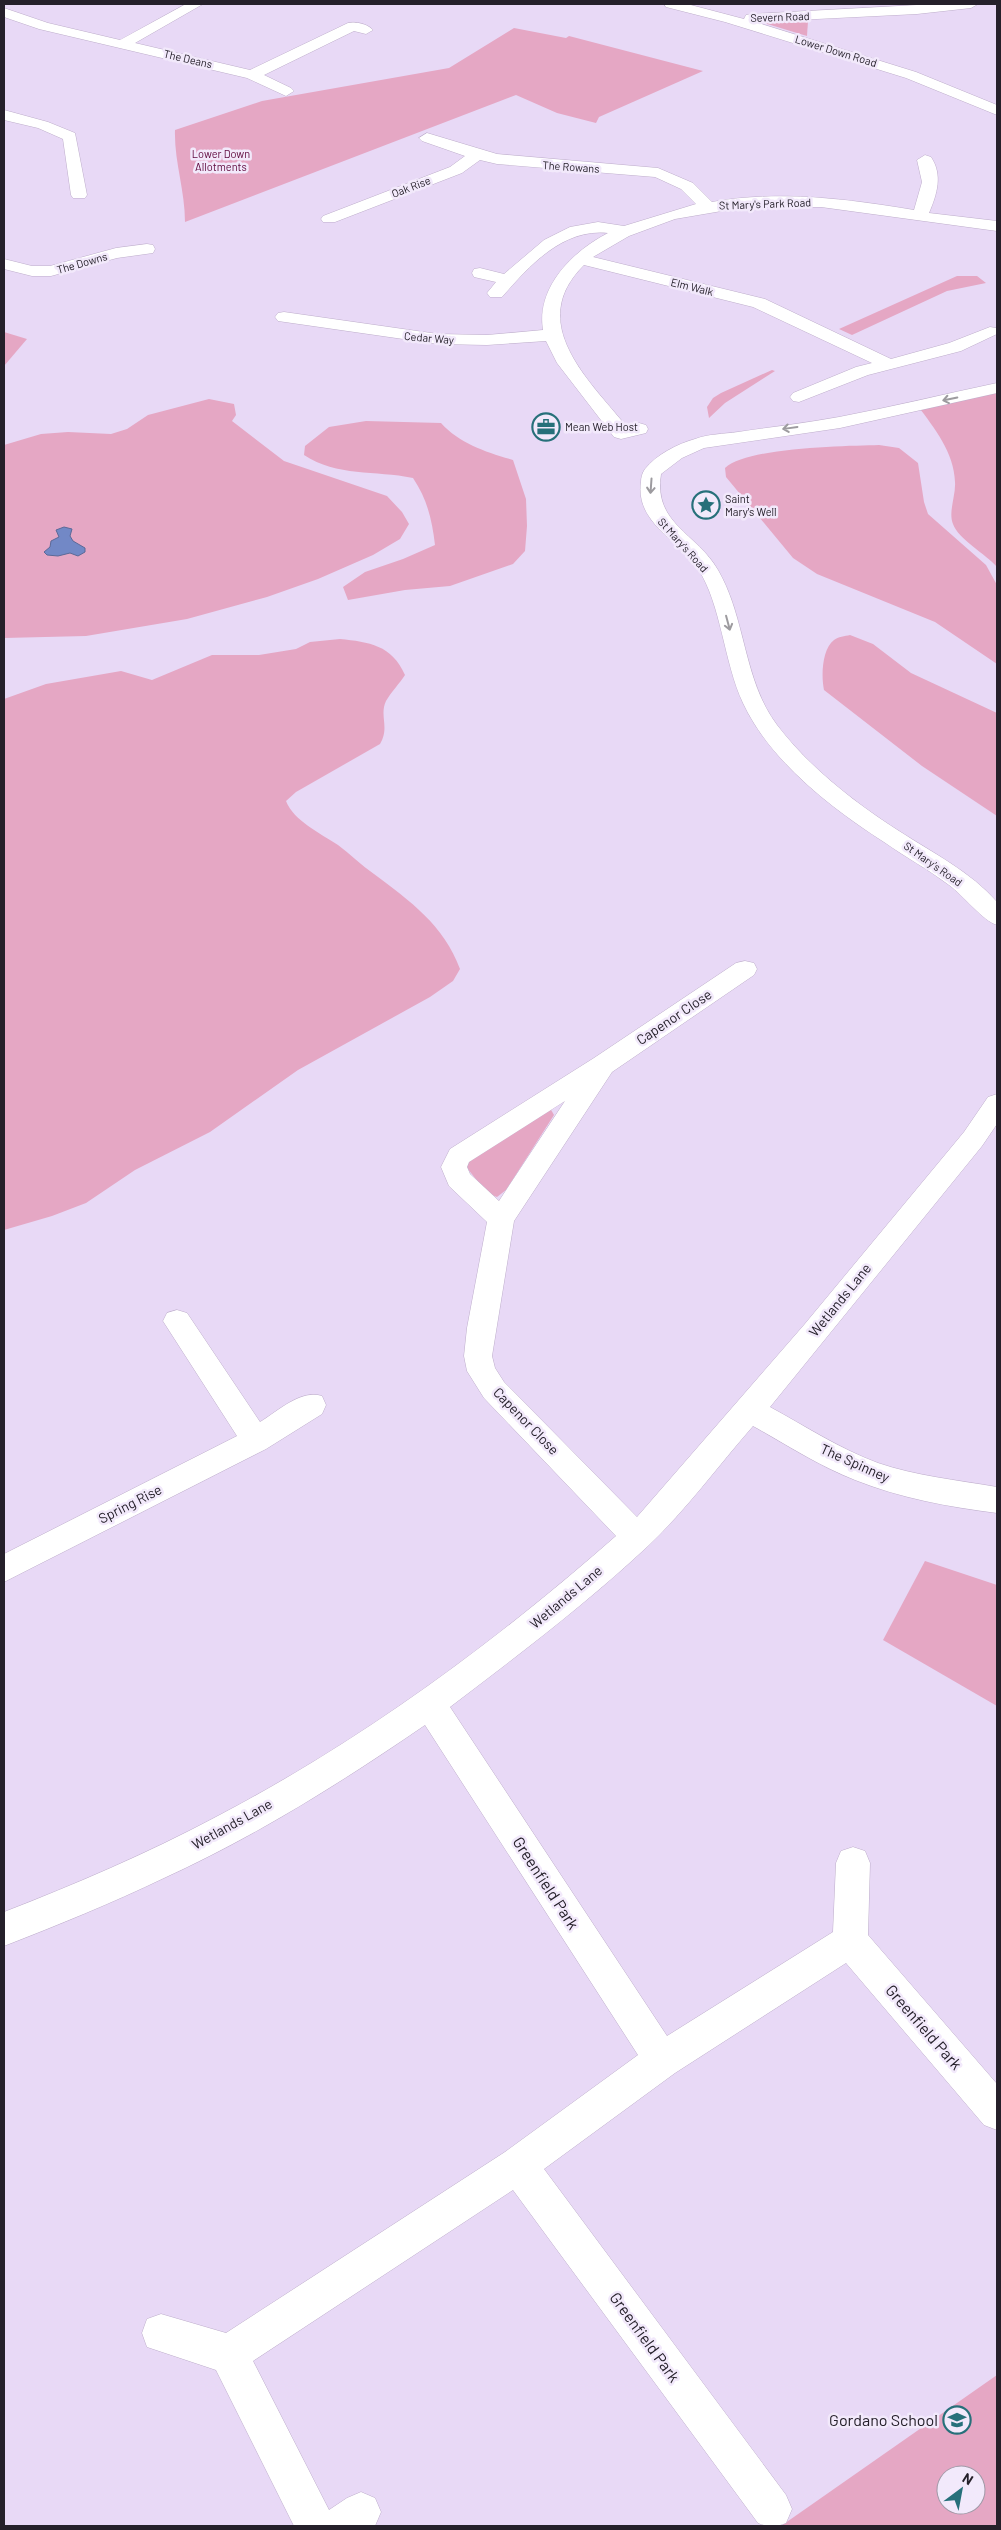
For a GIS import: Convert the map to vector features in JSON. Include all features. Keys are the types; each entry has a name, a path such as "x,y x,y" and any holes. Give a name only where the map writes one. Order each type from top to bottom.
{"street":[{"path":"123,44 196,4"},
{"name":"Lower Down Road","path":"671,4 730,19 911,75 997,110"},
{"name":"Severn Road","path":"730,19 917,10 971,4"},
{"name":"The Deans","path":"4,12 34,23 252,75 286,91"},
{"name":"Severn Road","path":"822,48 816,28 830,15"},
{"path":"252,75 353,26"},
{"path":"4,115 77,134 78,192 61,190"},
{"name":"The Rowans","path":"426,138 476,155 537,164 654,172 687,186 707,206"},
{"name":"Oak Rise","path":"342,217 456,170 476,155"},
{"path":"919,217 931,186 931,166"},
{"name":"St Mary's Park Road","path":"639,429 621,433 555,346 550,316 553,299 562,281 579,259 597,246 625,231 670,215 707,206 750,202 802,201 847,204 919,217 997,226"},
{"name":"St Mary's Park Road","path":"480,273 501,286 521,265 549,244 582,230 598,227 625,231"},
{"name":"The Downs","path":"4,264 32,271 51,271 135,248"},
{"name":"Elm Walk","path":"579,259 758,303 795,327 889,366"},
{"name":"Cedar Way","path":"284,317 308,315 443,340 487,340 553,335"},
{"path":"799,397 862,371 889,366 955,347 990,332"},
{"name":"St Mary's Road","path":"997,388 840,422 700,443 675,454 652,472 650,494 657,517 706,567 720,593 735,651 755,709 776,739 809,772 848,804 970,890 997,917"},
{"name":"Capenor Close","path":"502,1219 458,1179 454,1167 456,1158 603,1065 745,969"},
{"name":"Capenor Close","path":"603,1065 502,1219 481,1328 478,1356 481,1371 494,1390 637,1537"},
{"name":"Wetlands Lane","path":"4,1928 90,1894 196,1844 299,1787 430,1705 518,1638 637,1537 750,1410 973,1138 997,1104"},
{"path":"176,1321 256,1440"},
{"name":"Spring Rise","path":"4,1569 256,1440 312,1405"},
{"name":"The Spinney","path":"750,1410 846,1462 875,1474 934,1490 997,1500"},
{"name":"Greenfield Park","path":"430,1705 662,2060"},
{"path":"228,2354 518,2165 662,2060 850,1941 853,1863"},
{"name":"Greenfield Park","path":"850,1941 997,2112"},
{"name":"Greenfield Park","path":"518,2165 772,2509"},
{"path":"161,2333 228,2354 315,2526"}],"green space":[{"path":"808,21 807,36 764,23"},
{"name":"Lower Down Allotments","path":"514,28 566,38 569,36 703,71 599,117 596,123 557,113 516,95 185,222 175,130 262,101 449,68"},
{"path":"957,276 977,276 986,283 947,291 852,335 839,329"},
{"path":"4,332 27,339 4,366"},
{"path":"772,370 775,371 725,403 709,418 707,407 713,398"},
{"path":"997,388 997,567 966,541 953,524 951,514 955,482 954,471 942,441 918,406"},
{"path":"209,399 234,404 236,415 232,421 284,461 387,496 402,512 409,524 400,539 373,555 318,579 267,597 187,619 86,636 4,638 4,445 41,434 68,432 111,434 127,429 148,415"},
{"path":"366,421 441,423 456,437 465,442 513,460 526,499 527,526 525,551 513,564 450,586 405,590 348,600 343,587 365,572 403,559 435,545 428,510 413,478 343,470 317,462 304,455 305,446 329,427"},
{"path":"879,445 899,448 918,463 924,502 928,514 986,565 997,585 997,664 935,622 817,574 793,558 726,477 725,468 737,461 754,456 798,449"},
{"path":"850,635 873,644 911,673 997,713 997,816 922,766 824,690 823,670 827,650 834,640"},
{"path":"340,639 370,644 386,651 400,665 405,675 390,694 384,706 384,732 380,744 296,792 286,801 301,821 338,845 413,904 445,939 460,969 453,981 430,997 298,1070 210,1132 135,1170 86,1203 52,1216 4,1230 4,699 46,684 121,671 152,680 212,655 259,655 296,649 310,642"},
{"path":"550,1108 554,1115 506,1190 497,1197 487,1193 463,1163"},
{"path":"925,1561 997,1585 997,1706 883,1640"},
{"name":"Gordano School","path":"997,2375 997,2526 781,2526"}],"water":[{"path":"64,527 72,529 70,536 73,541 85,548 85,552 78,556 70,553 58,556 47,555 44,552 50,547 51,541 59,537 56,530"}],"place":[{"name":"Mean Web Host","path":"546,427"},
{"name":"Saint Mary's Well","path":"706,505"},
{"name":"Gordano School","path":"957,2420"}]}
